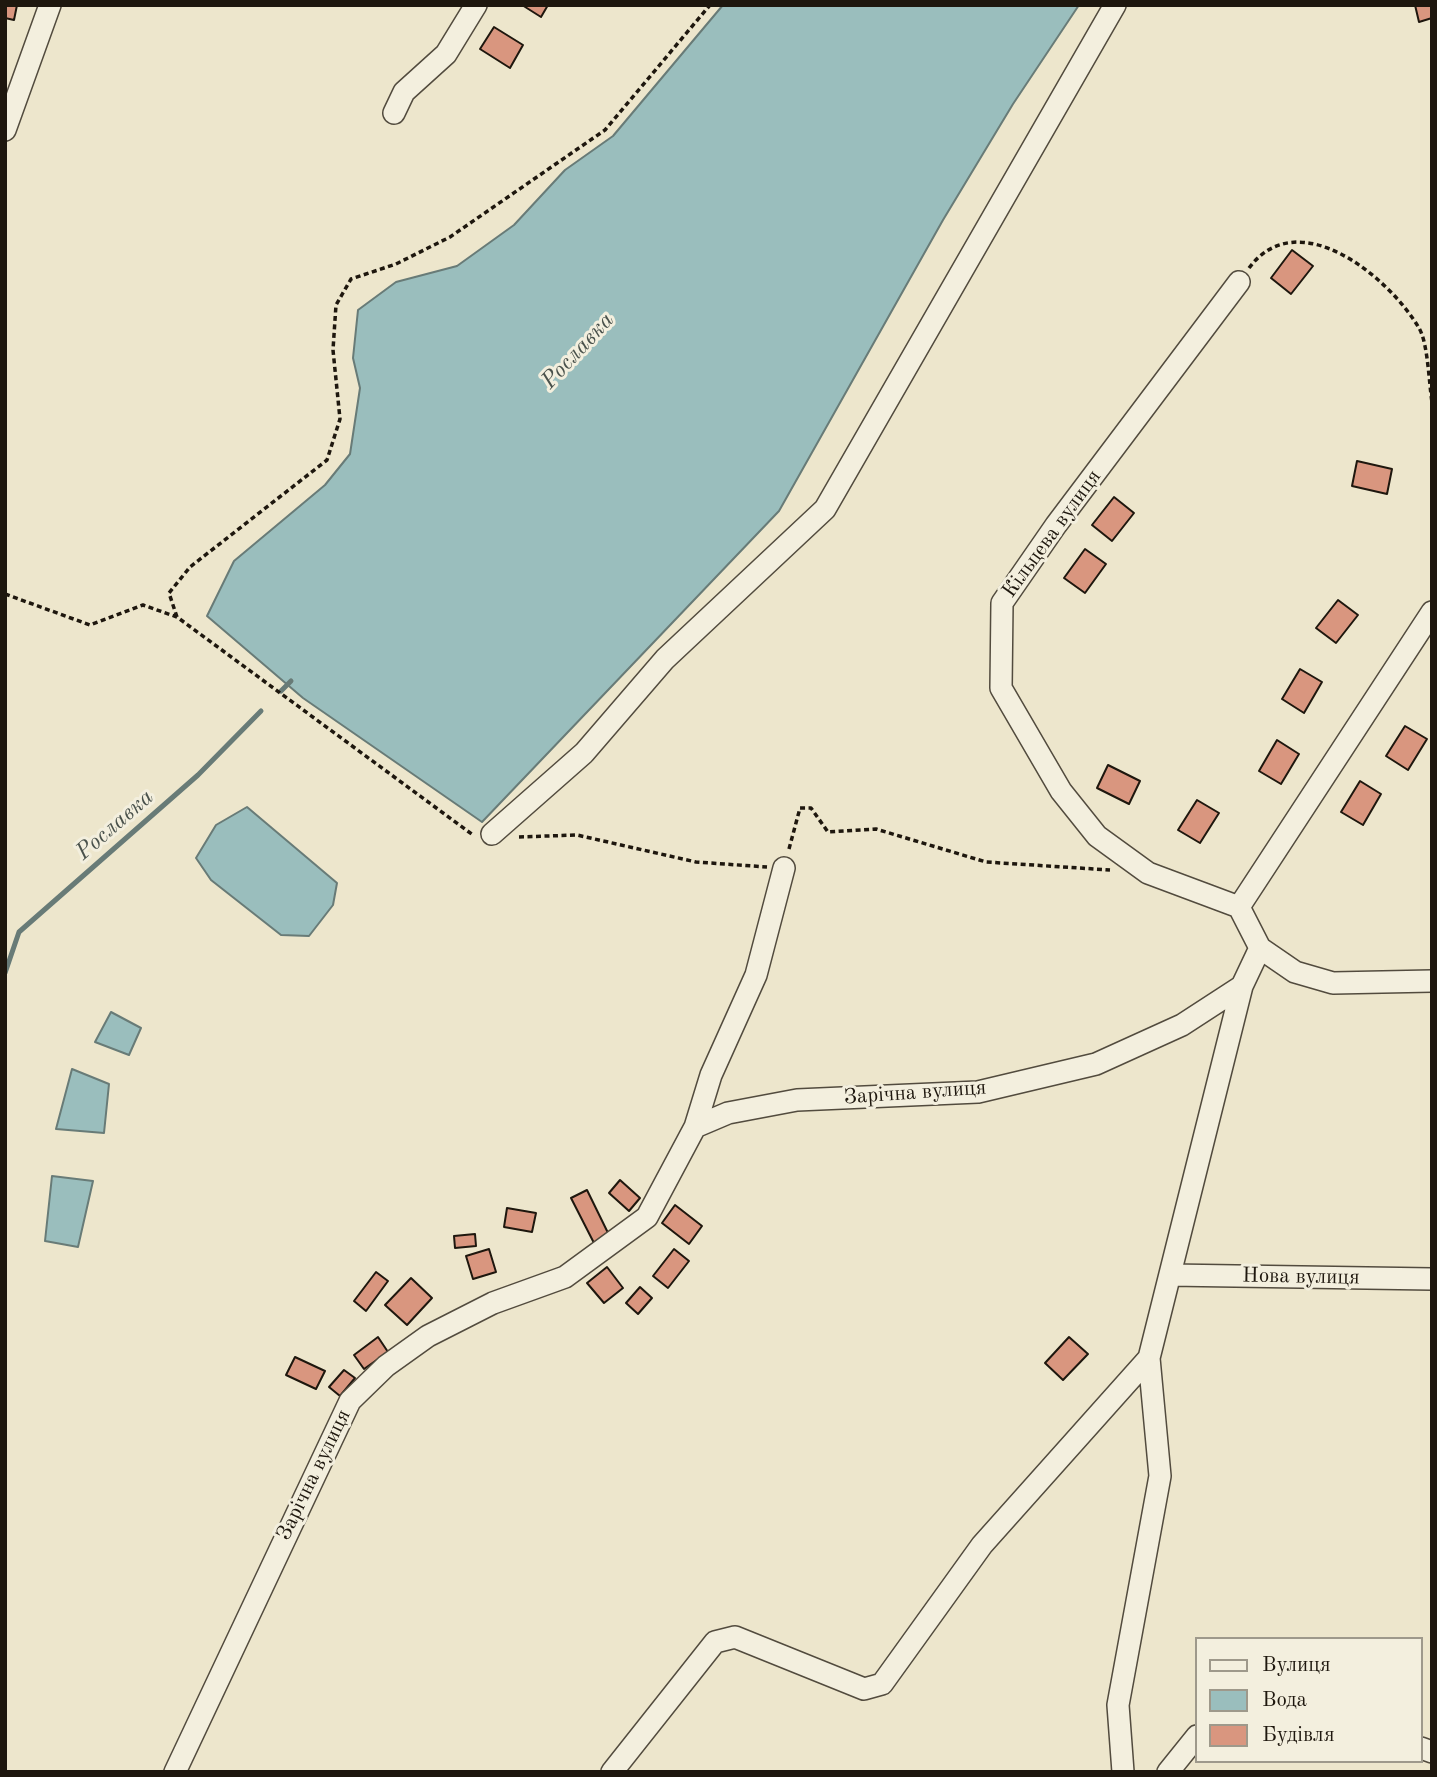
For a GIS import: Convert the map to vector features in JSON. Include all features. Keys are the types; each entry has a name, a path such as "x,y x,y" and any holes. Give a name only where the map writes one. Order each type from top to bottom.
{"street":[{"path":"5,130 50,5"},
{"path":"394,113 404,92 446,54 476,5"},
{"path":"492,834 584,753 665,659 825,509 1115,5"},
{"name":"Кільцева вулиця","path":"1239,282 1056,525 1002,603 1001,688 1061,791 1097,836 1148,873 1239,907"},
{"path":"1432,612 1239,907 1260,948 1295,972 1333,983 1432,981"},
{"name":"Зарічна вулиця","path":"175,1772 350,1401 386,1366 428,1336 493,1303 565,1278 647,1217 695,1127 711,1075 756,975 784,868"},
{"path":"1123,1772 1118,1705 1160,1476 1149,1358 1242,986 1260,948"},
{"name":"Зарічна вулиця","path":"695,1127 728,1112 797,1100 978,1092 1096,1063 1182,1025 1242,986"},
{"name":"Нова вулиця","path":"1170,1275 1432,1279"},
{"path":"612,1772 715,1642 735,1637 864,1689 882,1684 982,1545 1149,1358"},
{"path":"1168,1772 1196,1737"}],"path":[{"path":"177,617 169,593 190,567 327,460 340,419 333,350 336,305 351,279 396,264 450,237 605,130 710,5"},
{"path":"1239,282 1261,253 1281,243 1322,246 1363,265 1394,295 1421,330 1432,402"},
{"path":"5,594 90,625 143,605 177,617 481,841 492,834 504,837 577,835 696,862 784,868 800,808 811,808 828,832 876,829 986,862 1148,873"}],"water":[{"path":"723,5 1079,5 1013,104 943,220 779,511 482,822 303,698 207,616 234,561 325,485 350,454 360,388 353,358 358,310 396,282 457,266 514,225 565,170 613,136"},
{"path":"247,807 337,883 333,905 309,936 281,935 211,880 196,858 216,825"},
{"path":"111,1012 141,1028 129,1055 95,1042"},
{"path":"72,1069 109,1084 104,1133 56,1129"},
{"path":"52,1176 93,1181 78,1247 45,1241"}],"building":[{"path":"5,5 17,5 14,20 5,18"},
{"path":"522,5 548,5 541,17"},
{"path":"1415,5 1432,5 1432,18 1419,22"},
{"path":"494,27 523,45 510,68 480,49"},
{"path":"1292,250 1313,266 1291,294 1271,278"},
{"path":"1357,461 1392,469 1387,494 1352,486"},
{"path":"1114,497 1134,513 1112,541 1092,525"},
{"path":"1085,549 1106,564 1085,593 1064,578"},
{"path":"1338,600 1358,615 1336,643 1316,628"},
{"path":"1300,669 1322,682 1304,713 1282,699"},
{"path":"1405,726 1427,739 1408,770 1386,756"},
{"path":"1277,740 1299,754 1281,784 1259,771"},
{"path":"1108,765 1140,781 1129,804 1097,788"},
{"path":"1360,781 1381,794 1363,825 1341,812"},
{"path":"1197,800 1219,813 1200,843 1178,830"},
{"path":"620,1180 640,1198 629,1211 609,1193"},
{"path":"587,1190 610,1237 595,1245 571,1198"},
{"path":"675,1205 702,1226 689,1244 662,1223"},
{"path":"507,1208 536,1213 532,1232 504,1227"},
{"path":"475,1234 476,1246 455,1248 454,1236"},
{"path":"489,1249 496,1272 473,1279 466,1256"},
{"path":"674,1249 689,1261 668,1288 653,1276"},
{"path":"607,1267 623,1288 604,1303 587,1283"},
{"path":"376,1272 388,1281 366,1311 354,1301"},
{"path":"411,1278 432,1298 407,1325 385,1305"},
{"path":"640,1287 652,1298 638,1314 626,1303"},
{"path":"378,1337 388,1352 364,1369 354,1355"},
{"path":"1069,1337 1088,1354 1063,1380 1045,1363"},
{"path":"295,1357 325,1371 316,1389 286,1375"},
{"path":"344,1370 355,1378 340,1396 329,1387"}],"waterway":[{"path":"281,691 291,681"},
{"name":"Рославка","path":"5,973 19,932 198,775 261,711"}]}
